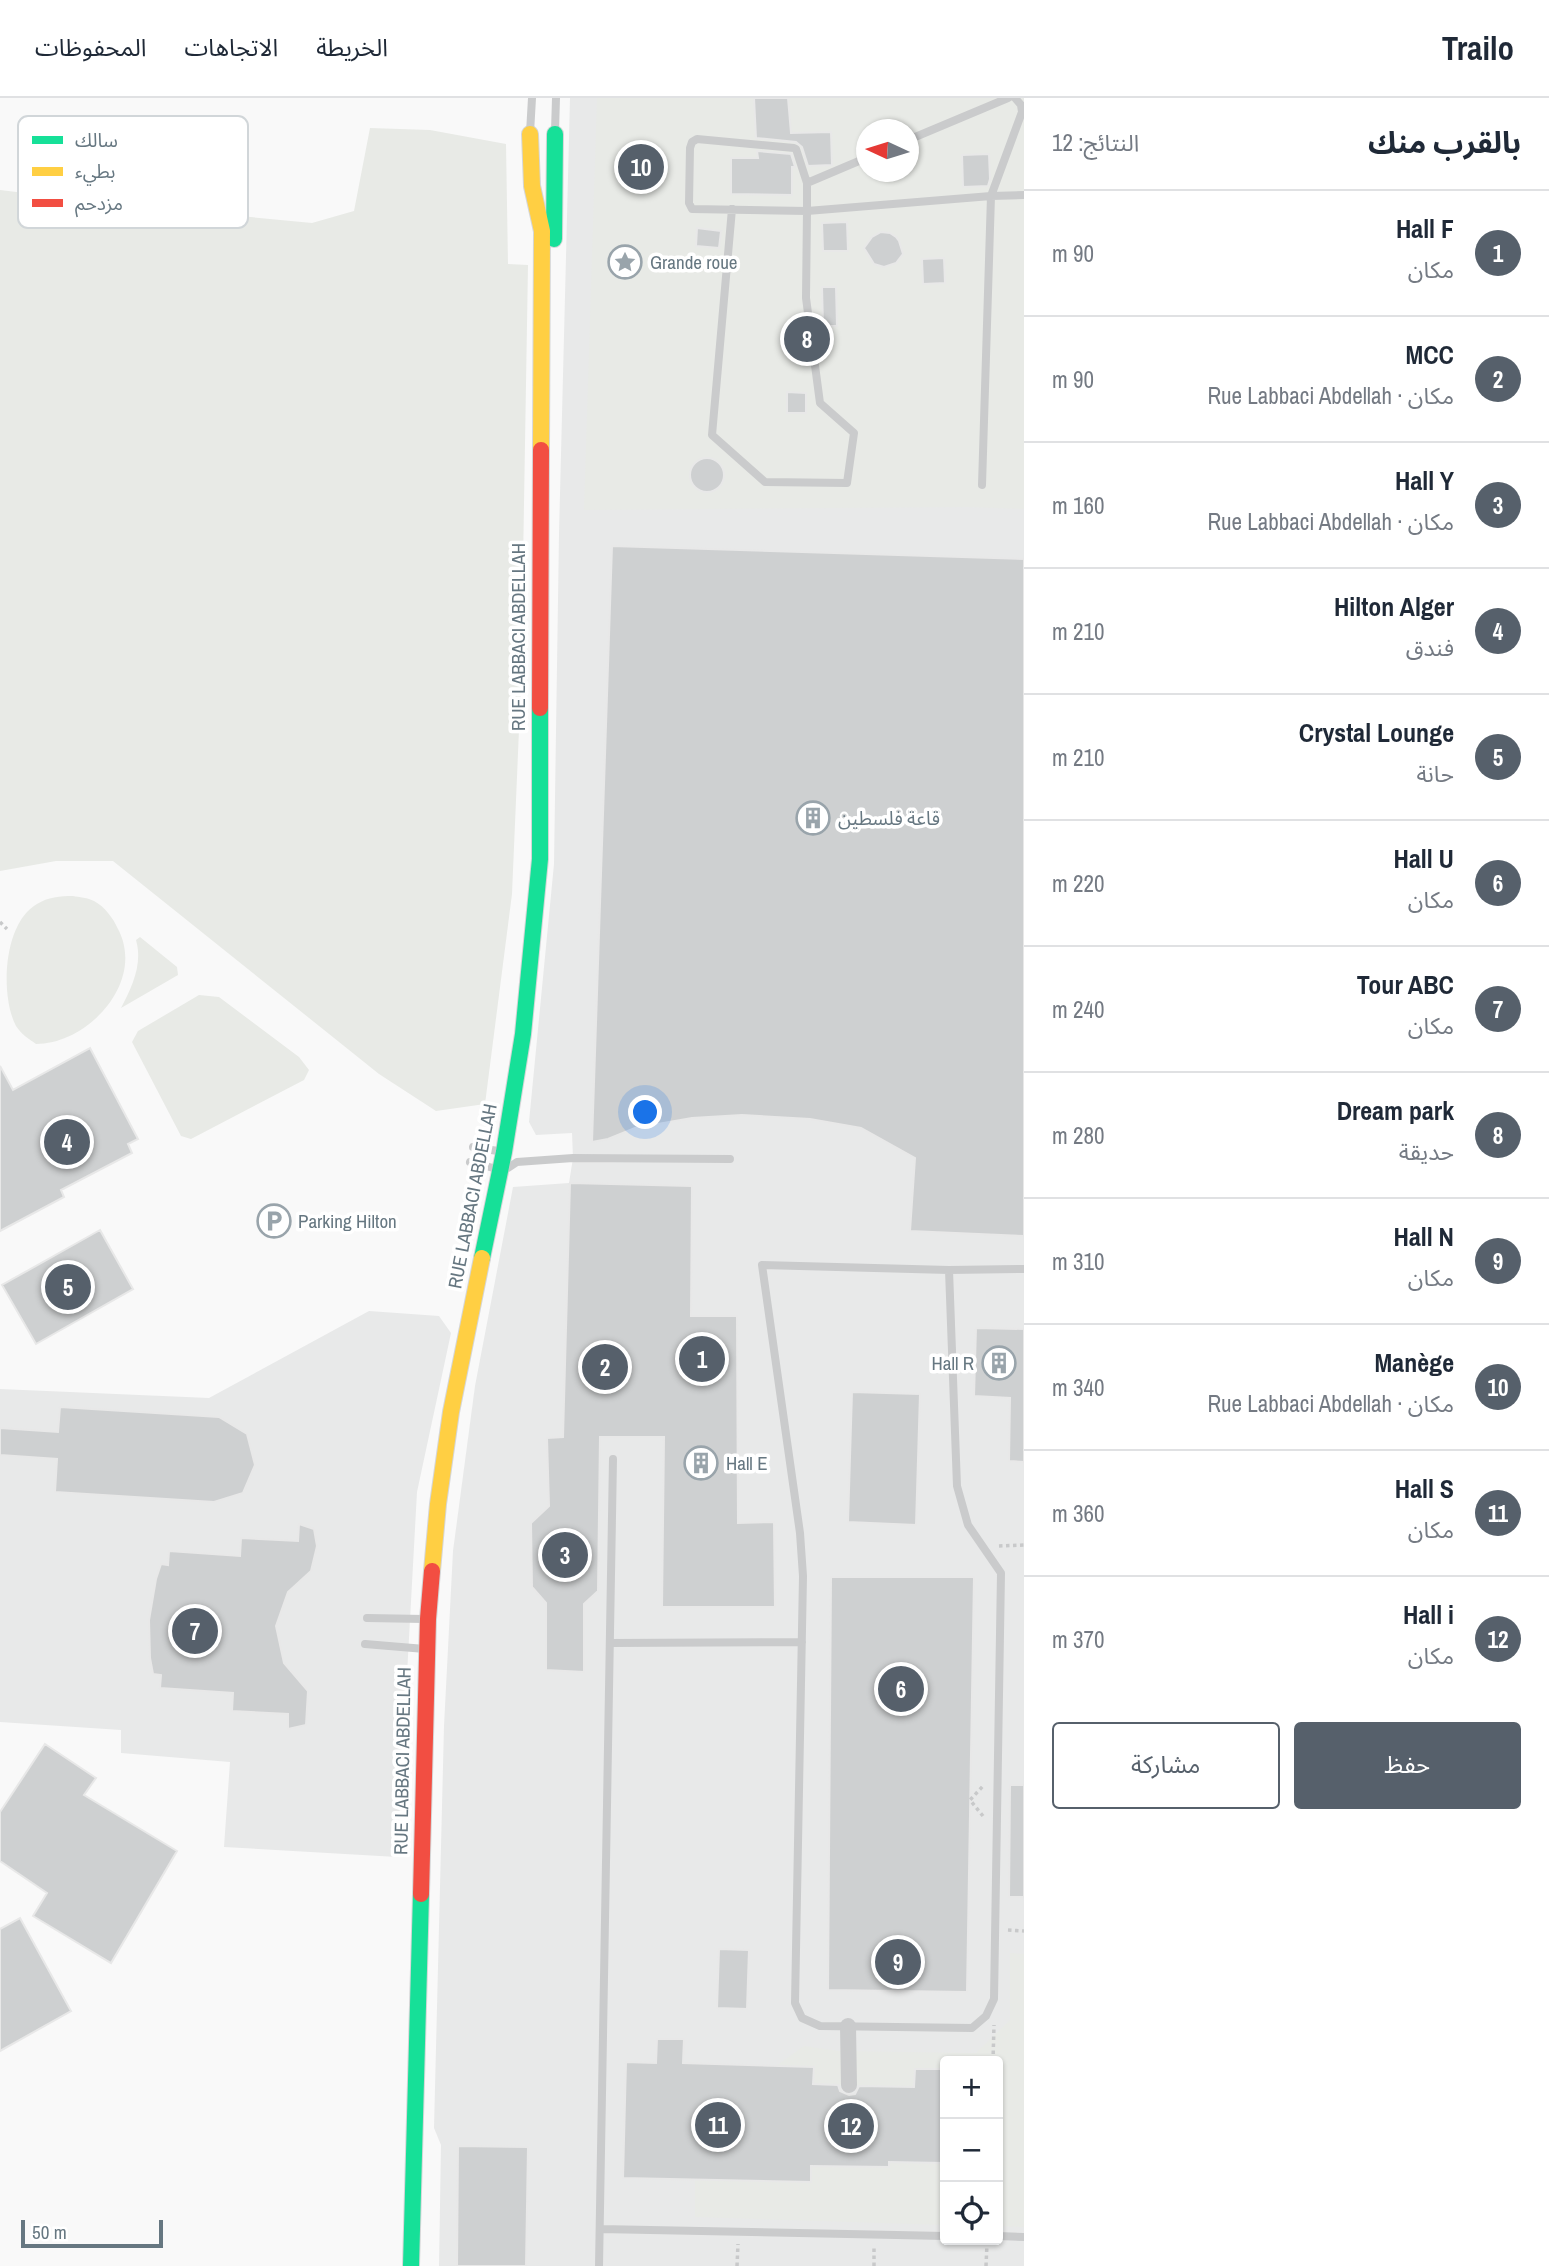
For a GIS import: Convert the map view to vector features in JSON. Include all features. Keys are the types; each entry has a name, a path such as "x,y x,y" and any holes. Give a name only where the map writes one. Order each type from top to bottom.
{"street":[{"name":"RUE LABBACI ABDELLAH","path":"411,2266 431,1650 439,1504 451,1412 501,1170 511,1157 540,859 542,231 532,186 530,134"},
{"name":"RUE LABBACI ABDELLAH","path":"433,1620 460,1413 534,1034 544,920 549,803 555,134"},
{"name":"RUE LABBACI ABDELLAH","path":"422,2266 431,1650"},
{"path":"848,2026 849,2085"}],"lane":[{"path":"530,134 532,98"},
{"path":"555,134 556,98"},
{"path":"919,135 1008,98"},
{"path":"982,485 991,196 1022,112 1021,105 1014,98"},
{"path":"732,209 712,435 765,482 847,483 853,433 820,403 806,298 807,211 807,183 796,149 697,139 692,142 692,209 732,209 807,211 1024,195"},
{"path":"807,183 856,162"},
{"path":"473,1147 511,1157 730,1159"},
{"path":"470,1162 501,1170"},
{"path":"949,1270 957,1486 968,1525 1001,1573 994,1999 986,2017 972,2028 820,2026 802,2018 795,2003 803,1576 800,1533 762,1265 949,1270 1024,1269"},
{"path":"600,2266 613,1460"},
{"path":"367,1618 433,1620"},
{"path":"610,1643 802,1642"},
{"path":"365,1644 431,1650"},
{"path":"600,2229 940,2236"},
{"path":"1003,2236 1024,2236"}],"path":[{"path":"0,922 7,929"},
{"path":"983,1547 1024,1545"},
{"path":"993,2056 994,1999"},
{"path":"737,2266 739,2232"},
{"path":"874,2266 875,2234"},
{"path":"986,2266 987,2245"}],"shaded area":[{"path":"570,98 1024,98 1024,2266 439,2266 441,2145 434,2128 444,1726 453,1551 475,1386 513,1187 569,1183 573,1158 572,1133 536,1135 529,1122 554,864"},
{"path":"597,98 1024,98 1024,509 967,507 584,510"},
{"path":"370,128 430,130 506,144 508,264 528,265 521,683 512,894 485,1104 436,1111 379,1074 113,861 56,861 0,871 0,190 18,192 18,228 248,228 248,217 312,223 354,211"},
{"path":"73,896 94,901 111,917 125,949 124,969 118,989 92,1022 56,1041 36,1044 18,1029 11,1013 7,979 11,943 26,913 37,904 54,897"},
{"path":"140,937 177,967 178,975 121,1008 135,975 138,958 136,940"},
{"path":"199,995 219,997 299,1057 309,1070 304,1080 191,1139 181,1136 132,1042 138,1031"},
{"path":"369,1311 439,1316 451,1333 417,1492 397,1857 224,1847 230,1762 121,1753 121,1730 0,1722 0,1389 209,1398"},
{"path":"1010,1953 1024,1954 1024,2227 1003,2226 1003,2056 940,2056 940,2225 695,2217 695,2179 811,2182 811,2165 888,2167 890,2086 813,2084 814,2067 776,2066 804,2046 838,2051 976,2053 1010,2020"}],"building":[{"path":"754,98 788,98 791,133 831,132 832,165 808,166 802,147 796,142 756,138"},
{"path":"641,149 653,154 658,166 653,178 641,183 629,178 624,166 629,154"},
{"path":"757,151 791,154 795,167 792,167 792,195 731,194 731,158 758,158"},
{"path":"989,154 988,186 963,187 962,155"},
{"path":"847,222 848,251 823,251 822,223"},
{"path":"697,228 721,231 719,248 696,246"},
{"path":"881,232 896,237 903,254 896,263 884,267 874,264 864,248 872,237"},
{"path":"944,258 945,283 923,284 922,259"},
{"path":"822,287 836,287 837,326 823,326"},
{"path":"787,392 806,393 806,413 787,413"},
{"path":"707,458 719,463 724,475 719,487 707,492 695,487 690,475 695,463"},
{"name":"قاعة فلسطين","path":"612,546 1024,559 1024,1236 910,1231 915,1158 861,1128 810,1119 742,1115 692,1118 635,1128 608,1139 592,1142"},
{"path":"90,1048 138,1139 128,1144 132,1153 61,1190 64,1197 0,1231 0,1066 13,1090"},
{"path":"570,1183 692,1186 691,1316 737,1316 738,1523 774,1522 775,1607 662,1607 664,1437 600,1437 598,1591 584,1604 584,1672 546,1670 546,1603 532,1587 531,1523 549,1506 547,1438 563,1437"},
{"path":"100,1230 133,1289 36,1344 2,1285"},
{"name":"Hall R","path":"976,1328 1024,1329 1024,1462 1009,1461 1010,1398 974,1396"},
{"path":"852,1392 920,1394 916,1525 848,1522"},
{"path":"60,1407 219,1417 247,1434 255,1465 243,1493 214,1502 55,1492 57,1459 0,1455 0,1428 58,1432"},
{"path":"299,1524 314,1529 317,1546 311,1571 288,1592 276,1626 284,1663 308,1691 306,1725 288,1729 288,1714 232,1711 233,1693 160,1688 161,1675 153,1674 150,1658 149,1620 156,1579 161,1564 168,1565 169,1551 240,1556 241,1538 298,1541"},
{"path":"831,1577 974,1577 967,1992 828,1990"},
{"path":"45,1744 96,1778 84,1795 177,1851 111,1963 33,1916 47,1893 0,1861 0,1812"},
{"path":"1010,1785 1024,1785 1024,1897 1009,1897"},
{"path":"20,1918 71,2011 0,2051 0,1929"},
{"path":"719,1949 749,1950 747,2009 717,2008"},
{"path":"657,2039 684,2039 683,2063 814,2067 813,2084 838,2085 840,2091 849,2095 855,2094 859,2086 914,2087 915,2069 940,2069 940,2163 889,2162 889,2167 811,2166 811,2182 623,2178 626,2062 656,2063"},
{"path":"458,2146 528,2147 526,2266 457,2266"}],"traffic: fast":[{"path":"554,239 555,134"},
{"path":"482,1258 504,1152 523,1034 540,859 540,708"},
{"path":"411,2266 421,1894"}],"traffic: slow":[{"path":"530,134 532,186 542,231 541,450"},
{"path":"432,1571 451,1412 482,1258"}],"traffic: jam":[{"path":"540,708 541,450"},
{"path":"421,1894 428,1619 432,1571"}],"place":[{"name":"Manège","path":"641,167"},
{"name":"Grande roue","path":"625,262"},
{"name":"Dream park","path":"807,339"},
{"name":"قاعة فلسطين","path":"813,818"},
{"name":"Hilton Alger","path":"67,1142"},
{"name":"Parking Hilton","path":"274,1221"},
{"name":"Crystal Lounge","path":"68,1287"},
{"name":"Hall F","path":"702,1359"},
{"name":"Hall R","path":"999,1363"},
{"name":"MCC","path":"605,1367"},
{"name":"Hall E","path":"701,1463"},
{"name":"Hall Y","path":"565,1555"},
{"name":"Tour ABC","path":"195,1631"},
{"name":"Hall U","path":"901,1689"},
{"name":"Hall N","path":"898,1962"},
{"name":"Hall S","path":"718,2125"},
{"name":"Hall i","path":"851,2126"}]}
